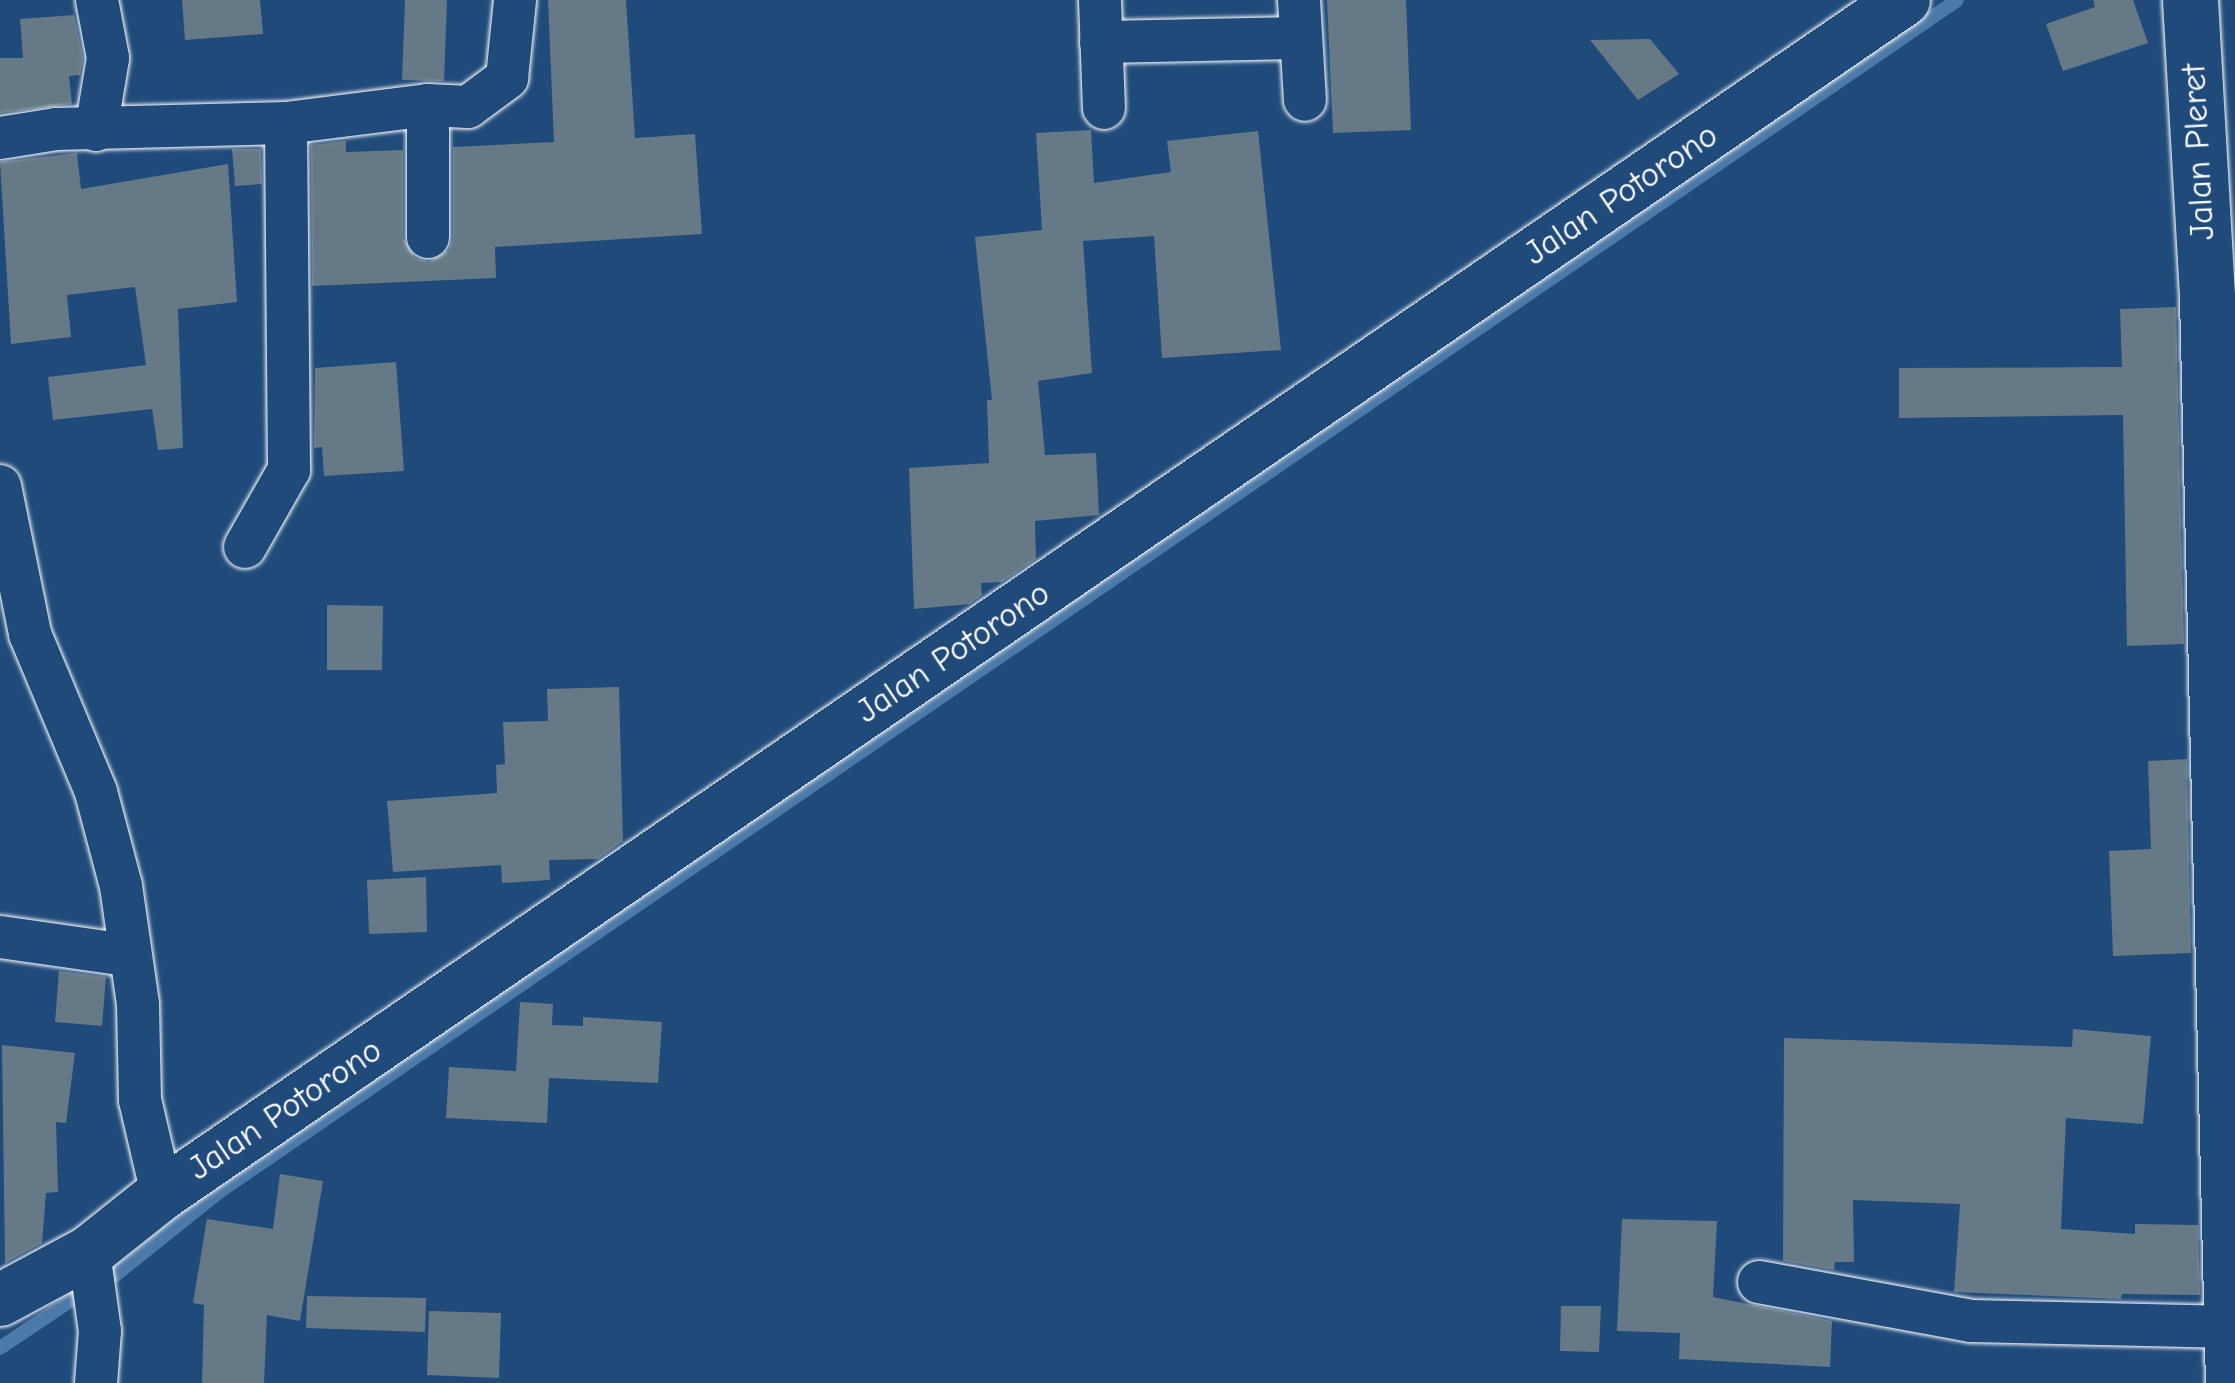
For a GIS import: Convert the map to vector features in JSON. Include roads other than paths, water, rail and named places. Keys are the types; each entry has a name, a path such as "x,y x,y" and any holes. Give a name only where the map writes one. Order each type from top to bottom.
{"main road":[{"name":"Jalan Pleret","path":"2190,0 2221,297 2233,1383"}],"street":[{"path":"96,130 108,58 97,0"},
{"path":"0,138 286,123 428,105 468,107 508,78 516,0"},
{"name":"Jalan Potorono","path":"0,1300 89,1252 162,1194 1904,0"},
{"path":"1104,108 1101,21 1300,19 1305,100"},
{"path":"428,105 428,238"},
{"path":"245,547 289,470 286,123"},
{"path":"0,486 30,634 96,792 121,886 138,1004 140,1100 162,1194"},
{"path":"0,937 128,955"},
{"path":"89,1252 100,1330 96,1383"},
{"path":"1759,1282 1972,1321 2232,1327"}],"waterway":[{"path":"114,1276 219,1192 1957,0"},
{"path":"0,1348 82,1293"}]}
